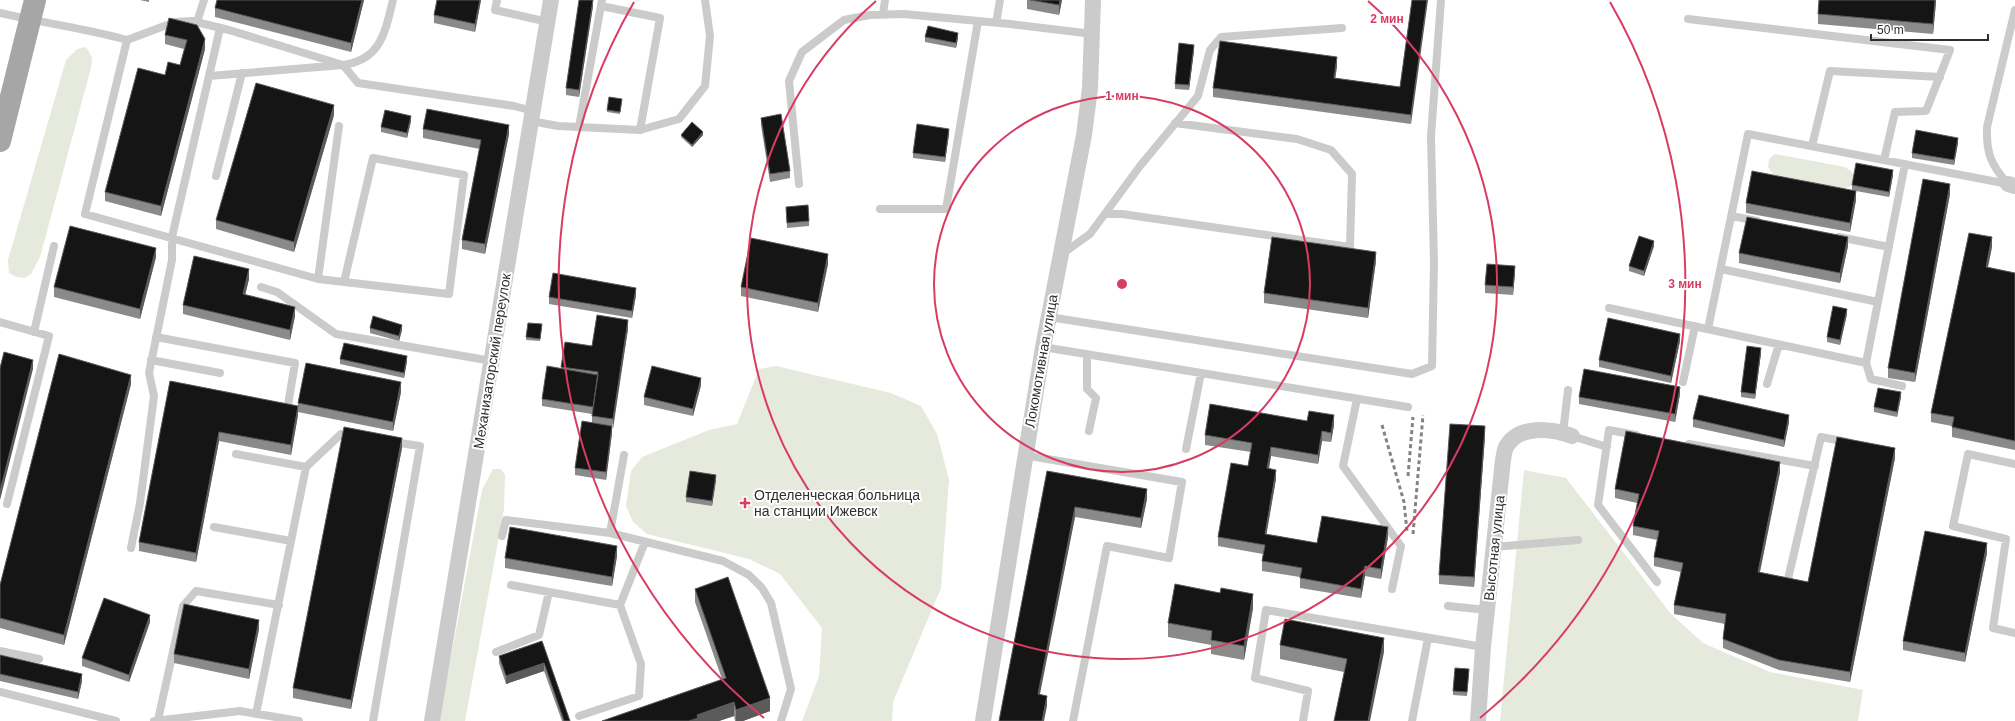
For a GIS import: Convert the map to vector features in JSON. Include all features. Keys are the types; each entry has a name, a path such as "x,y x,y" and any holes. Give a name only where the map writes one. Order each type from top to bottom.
{"main road":[{"path":"0,141 33,10"}],"street":[{"name":"Механизаторский переулок","path":"432,721 551,0"},
{"name":"Локомотивная улица","path":"983,721 1024,454 1084,135 1090,88 1093,0"},
{"name":"Высотная улица","path":"1478,721 1483,647 1506,448 1519,435 1541,430 1553,430 1567,435"}],"lane":[{"path":"197,22 204,0"},
{"path":"209,76 351,64 372,53 382,40 393,0"},
{"path":"497,0 495,10 548,22"},
{"path":"0,13 33,10 88,29 127,40 175,22 197,22 343,65 358,83 514,106 532,116 558,126 640,130 679,119 704,86 710,36 705,0"},
{"path":"883,14 886,0"},
{"path":"996,23 1000,0"},
{"path":"1049,317 1412,374 1432,366 1434,263 1431,136 1441,0"},
{"path":"579,127 601,3 660,18 640,130"},
{"path":"2011,185 1995,169 1990,157 1987,134 2015,10"},
{"path":"799,184 789,81 802,52 844,20 870,15 904,14 1093,34"},
{"path":"1688,19 1950,50 1926,111 1895,112 1884,160"},
{"path":"880,209 946,209 978,21"},
{"path":"131,548 140,503 154,396 149,373 172,260 172,237 220,28"},
{"path":"1061,254 1090,234 1140,166 1198,96 1210,50 1221,37 1342,28"},
{"path":"127,40 85,214 172,237 318,279 344,282 449,294 464,175 373,158 344,282"},
{"path":"1812,146 1830,70 1940,76"},
{"path":"216,176 242,73"},
{"path":"1105,214 1122,214 1350,247 1352,174 1331,150 1297,139 1175,123"},
{"path":"318,279 340,126"},
{"path":"1708,329 1748,134 2011,185"},
{"path":"1902,386 1871,378 1866,363 1905,164"},
{"path":"1732,216 1769,224"},
{"path":"1829,235 1889,247"},
{"path":"34,332 54,246"},
{"path":"1721,269 1878,302"},
{"path":"261,287 277,292 336,334 492,361"},
{"path":"1609,308 1866,363"},
{"path":"0,322 49,336 7,504"},
{"path":"1683,382 1695,326"},
{"path":"156,337 295,363 288,405"},
{"path":"1768,384 1779,344"},
{"path":"1043,347 1408,407"},
{"path":"1087,354 1087,389 1096,398 1089,431"},
{"path":"151,360 220,373"},
{"path":"1186,449 1201,373"},
{"path":"1568,390 1567,435 1607,447"},
{"path":"1357,399 1343,466 1401,546 1392,589"},
{"path":"1647,437 1609,430 1598,505 1657,582"},
{"path":"256,714 306,467 341,434 365,437"},
{"path":"1788,578 1821,437 1857,443"},
{"path":"373,721 420,446 380,440"},
{"path":"1678,442 1815,466"},
{"path":"236,454 306,467"},
{"path":"1024,454 1182,482 1169,558 1107,546 1073,721"},
{"path":"2015,464 1968,454 1954,526 2006,540 1994,628 2015,633"},
{"path":"610,533 624,455"},
{"path":"502,536 506,520 610,533 723,561 749,575 762,588 771,603 791,689 782,721"},
{"path":"214,527 291,541"},
{"path":"1494,547 1578,540"},
{"path":"579,716 639,696 641,664 620,605 645,542"},
{"path":"511,585 620,605"},
{"path":"158,720 183,606 196,591 279,605"},
{"path":"496,652 539,635 549,592"},
{"path":"1448,606 1487,610"},
{"path":"1303,721 1308,691 1255,678 1266,610 1483,647"},
{"path":"1412,721 1428,638"},
{"path":"0,651 39,659"},
{"path":"0,692 116,721"},
{"path":"153,721 240,711 299,721"}],"shaded area":[{"path":"85,47 91,57 91,68 40,257 31,274 24,278 16,277 9,273 8,260 66,60 77,49"},
{"path":"1775,154 1845,167 1852,172 1855,179 1851,186 1843,189 1773,174 1768,167 1769,159"},
{"path":"776,366 891,393 921,406 937,434 949,480 941,588 893,702 892,721 802,721 819,676 822,628 780,574 749,559 647,534 633,522 626,506 631,471 642,457 709,430 737,424 759,369"},
{"path":"493,469 501,469 505,475 504,509 465,721 439,721 482,490"},
{"path":"1524,470 1566,478 1671,614 1703,643 1770,672 1863,690 1858,721 1500,721"}],"building":[{"path":"217,0 362,0 351,43 215,8"},
{"path":"437,0 480,0 475,24 434,15"},
{"path":"579,0 593,0 579,90 566,88"},
{"path":"1030,0 1060,0 1059,5"},
{"path":"1412,0 1427,0 1411,115 1213,88 1220,41 1337,57 1334,78 1400,87"},
{"path":"1819,0 1935,0 1933,24 1818,14"},
{"path":"169,18 197,25 205,39 161,206 105,192 138,68 165,75 168,62 180,65 187,40 165,35"},
{"path":"928,26 958,33 956,43 925,37"},
{"path":"1179,43 1194,45 1189,85 1175,84"},
{"path":"256,83 334,105 294,242 216,220"},
{"path":"609,97 622,99 620,112 607,110"},
{"path":"427,109 509,125 485,244 462,240 481,140 423,129"},
{"path":"385,110 411,116 407,133 381,127"},
{"path":"781,114 790,171 770,174 761,118"},
{"path":"692,122 703,132 692,145 681,135"},
{"path":"917,124 949,129 945,157 913,153"},
{"path":"1916,130 1958,138 1954,160 1912,153"},
{"path":"1856,163 1893,170 1889,192 1852,185"},
{"path":"1752,171 1856,191 1850,223 1746,203"},
{"path":"1923,179 1950,184 1915,373 1888,368"},
{"path":"808,205 809,221 787,223 786,207"},
{"path":"1747,217 1848,237 1840,273 1739,253"},
{"path":"70,226 156,248 140,309 54,287"},
{"path":"1969,233 1992,237 1986,267 2015,273 2015,441 1952,427 1954,417 1931,413"},
{"path":"1639,236 1654,241 1644,271 1629,266"},
{"path":"1272,237 1376,252 1368,308 1264,293"},
{"path":"751,238 828,254 818,303 741,287"},
{"path":"194,256 249,269 243,294 295,307 290,330 183,305"},
{"path":"1487,264 1515,266 1513,287 1485,285"},
{"path":"553,273 636,288 632,311 549,297"},
{"path":"1833,306 1847,309 1840,340 1827,337"},
{"path":"597,315 628,320 613,419 592,416 598,372 561,367 565,342 592,346"},
{"path":"373,316 402,325 399,336 370,328"},
{"path":"1608,318 1680,334 1671,376 1599,360"},
{"path":"528,323 542,324 540,339 526,337"},
{"path":"344,343 407,356 404,373 340,359"},
{"path":"1747,346 1761,348 1755,394 1741,392"},
{"path":"4,352 33,360 0,491 0,368"},
{"path":"59,354 131,375 64,635 0,618 0,585"},
{"path":"306,363 401,382 393,422 298,403"},
{"path":"547,366 598,375 593,407 542,399"},
{"path":"652,366 701,378 693,409 644,397"},
{"path":"1584,369 1680,387 1675,414 1579,397"},
{"path":"170,381 298,406 291,445 219,432 196,553 139,542"},
{"path":"1878,388 1901,392 1897,412 1874,407"},
{"path":"1699,395 1789,415 1784,440 1693,419"},
{"path":"1210,404 1307,421 1309,411 1334,415 1331,433 1322,431 1318,455 1271,447 1267,468 1276,470 1265,534 1317,543 1322,516 1388,527 1381,569 1365,566 1361,589 1300,578 1302,568 1262,561 1265,545 1218,537 1231,463 1248,466 1252,443 1205,435"},
{"path":"582,421 612,426 606,472 575,468"},
{"path":"1450,424 1485,426 1474,577 1439,575"},
{"path":"344,427 402,438 351,700 293,688"},
{"path":"1626,431 1780,462 1758,572 1808,582 1837,437 1895,448 1850,672 1779,660 1723,639 1726,614 1674,605 1683,563 1654,557 1659,531 1633,526 1639,494 1615,489"},
{"path":"690,471 716,475 712,501 686,497"},
{"path":"1047,471 1147,489 1141,518 1075,507 1038,694 1047,696 1042,721 999,721"},
{"path":"510,527 617,546 612,577 505,558"},
{"path":"1925,531 1987,543 1965,653 1903,641"},
{"path":"728,577 770,698 736,710 734,702 697,715 698,718 689,721 602,721 726,678 695,589"},
{"path":"1175,584 1220,593 1221,588 1253,594 1244,646 1211,640 1212,631 1168,623"},
{"path":"104,598 150,615 129,675 82,658"},
{"path":"184,604 259,620 249,669 174,654"},
{"path":"1285,619 1384,638 1368,721 1334,721 1347,659 1280,645"},
{"path":"542,641 570,721 564,721 544,663 506,676 499,656"},
{"path":"0,655 82,674 78,692 0,674"},
{"path":"1455,668 1469,669 1467,692 1453,691"}],"railway":[{"path":"1413,534 1423,415"},
{"path":"1408,476 1413,417"},
{"path":"1382,425 1404,502 1407,531"}],"place":[{"name":"Отделенческая больница на станции Ижевск","path":"745,503"}]}
